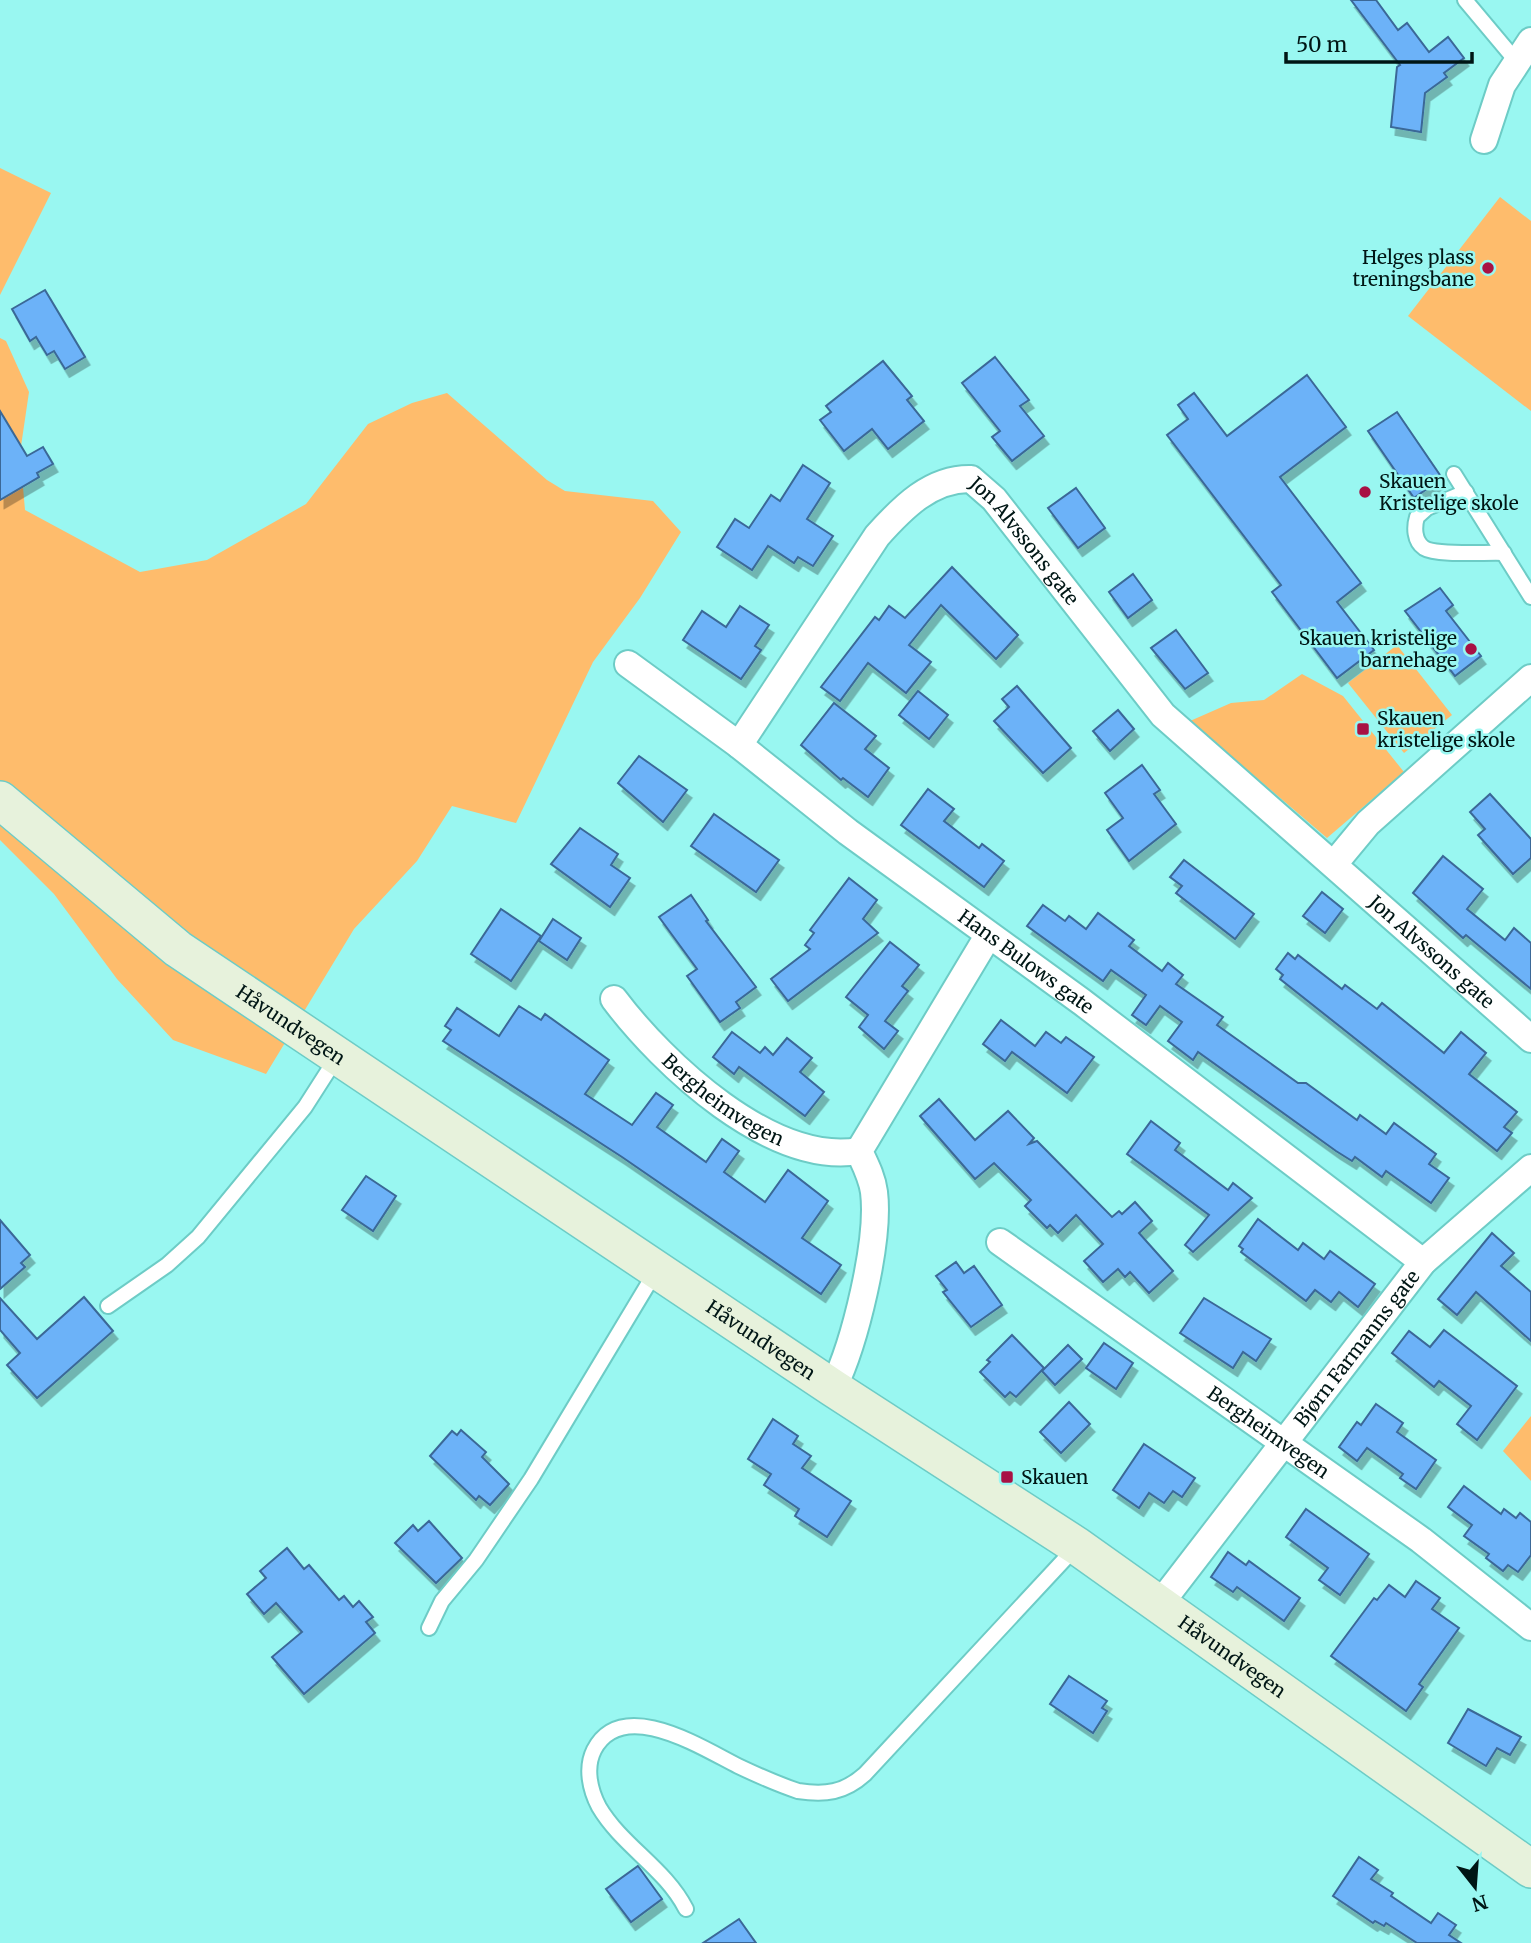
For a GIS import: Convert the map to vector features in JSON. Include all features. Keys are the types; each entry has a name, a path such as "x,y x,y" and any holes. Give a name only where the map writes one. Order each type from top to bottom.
{"main road":[{"name":"Håvundvegen","path":"0,800 178,949 833,1388 1077,1546 1531,1869"}],"street":[{"path":"1484,140 1502,85 1524,52"},
{"name":"Jon Alvssons gate","path":"739,746 877,536 901,509 951,478 971,479 994,499 1163,715 1203,754 1334,864 1531,1039"},
{"name":"Hans Bulows gate","path":"628,664 739,746 848,832 1082,1002 1423,1262"},
{"path":"1334,864 1368,823 1531,678"},
{"path":"833,1388 854,1335 874,1218 870,1175 859,1151 988,936"},
{"name":"Bergheimvegen","path":"614,999 666,1060 724,1107 800,1146 841,1154 859,1151"},
{"name":"Bjørn Farmanns gate","path":"1159,1605 1423,1262 1527,1179"},
{"name":"Bergheimvegen","path":"1000,1242 1421,1540 1531,1627"}],"lane":[{"path":"1465,0 1524,52"},
{"path":"1454,474 1531,597"},
{"path":"1466,492 1427,508 1417,517 1415,534 1419,543 1432,550 1504,553"},
{"path":"108,1306 149,1279 198,1237 304,1107 337,1057"},
{"path":"429,1628 442,1601 476,1560 531,1479 657,1270"},
{"path":"686,1909 662,1875 612,1825 594,1795 590,1781 591,1757 604,1737 627,1727 664,1730 797,1791 816,1794 842,1791 865,1774 1077,1546"}],"shaded area":[{"path":"0,168 51,193 0,295"},
{"name":"Helges plass treningsbane","path":"1500,197 1531,221 1531,411 1408,316"},
{"path":"0,338 6,341 29,392 20,453 25,510 140,572 207,560 306,504 368,424 412,403 447,393 547,480 565,491 653,501 681,532 640,598 593,662 516,823 452,806 417,861 354,929 266,1074 173,1040 117,979 54,894 0,840"},
{"path":"1397,645 1452,715 1404,753 1348,683"},
{"path":"1302,674 1343,696 1404,772 1327,838 1190,721 1231,703 1264,700"},
{"path":"1531,1416 1531,1481 1503,1451"}],"building":[{"path":"1351,0 1376,0 1398,30 1407,23 1429,52 1448,37 1464,58 1444,73 1447,77 1425,93 1421,132 1391,127 1397,67 1400,65"},
{"path":"45,290 85,357 65,369 54,351 47,355 36,337 30,341 12,309"},
{"path":"995,357 1029,400 1020,406 1044,436 1012,461 992,437 1000,431 962,383"},
{"path":"883,361 912,396 907,400 924,421 888,449 872,429 844,451 820,420 831,412 826,406"},
{"path":"1307,375 1346,427 1280,477 1361,583 1337,602 1374,650 1337,678 1272,592 1281,585 1167,435 1188,419 1178,405 1194,393 1227,436"},
{"path":"0,411 27,456 43,447 53,464 37,473 39,477 0,500"},
{"path":"1397,412 1442,478 1414,498 1368,431"},
{"path":"803,465 830,483 807,519 833,536 813,566 798,557 794,563 768,546 752,570 717,547 735,519 749,528 771,495 780,501"},
{"path":"1076,488 1105,528 1078,548 1048,508"},
{"path":"952,567 1018,635 996,659 941,605 909,645 931,662 906,693 868,663 840,701 821,687 875,617 879,620 889,606 905,618"},
{"path":"1133,574 1152,600 1128,618 1109,592"},
{"path":"1440,588 1453,605 1446,611 1481,656 1455,676 1405,611"},
{"path":"740,606 769,625 755,646 761,650 741,679 683,640 702,611 726,627"},
{"path":"1176,630 1208,673 1185,689 1151,648"},
{"path":"1017,686 1071,748 1043,773 994,721 1009,707 1002,699"},
{"path":"918,691 948,715 929,739 899,715"},
{"path":"834,703 876,736 865,749 889,768 868,797 843,778 841,780 801,745"},
{"path":"1118,710 1134,729 1110,751 1093,731"},
{"path":"639,756 687,790 663,822 618,783"},
{"path":"1142,765 1160,790 1154,794 1176,824 1129,861 1107,830 1123,818 1105,793"},
{"path":"928,789 954,809 944,821 979,848 982,844 1004,861 984,887 901,825"},
{"path":"1490,794 1531,839 1531,858 1513,874 1478,835 1485,829 1470,812"},
{"path":"714,814 779,860 756,892 691,846"},
{"path":"580,828 618,854 611,865 630,878 610,907 551,864"},
{"path":"1443,856 1483,889 1467,909 1505,940 1514,928 1531,943 1531,989 1466,935 1463,938 1413,893"},
{"path":"1184,860 1254,914 1235,939 1176,893 1182,886 1170,877"},
{"path":"849,878 877,900 863,919 878,933 788,1001 771,979 810,949 805,945 814,933 810,930"},
{"path":"1322,892 1343,909 1325,933 1303,916"},
{"path":"691,895 708,920 706,921 756,987 736,1002 740,1008 720,1022 687,976 697,969 659,917"},
{"path":"1043,905 1065,921 1069,916 1086,929 1098,913 1134,940 1129,946 1162,971 1168,963 1183,975 1176,984 1223,1017 1217,1025 1298,1083 1306,1083 1357,1120 1360,1115 1386,1134 1394,1123 1436,1154 1429,1164 1449,1178 1431,1203 1386,1171 1382,1177 1355,1157 1352,1161 1336,1151 1198,1052 1193,1060 1168,1041 1182,1022 1160,1006 1146,1025 1132,1015 1146,995 1111,970 1103,981 1027,926"},
{"path":"501,909 541,936 511,981 471,954"},
{"path":"553,919 581,938 567,960 539,941"},
{"path":"890,942 919,965 902,986 908,991 885,1021 898,1031 884,1049 859,1027 868,1015 846,997"},
{"path":"1288,953 1295,959 1298,955 1342,989 1345,985 1377,1009 1382,1003 1444,1053 1461,1032 1486,1053 1469,1074 1517,1112 1504,1127 1512,1133 1497,1151 1280,979 1283,975 1276,969"},
{"path":"519,1006 541,1020 545,1014 609,1060 585,1094 632,1125 656,1093 673,1105 657,1127 706,1162 722,1139 739,1151 724,1172 765,1202 788,1170 828,1201 802,1238 841,1265 821,1294 622,1157 443,1041 451,1030 445,1026 457,1008 499,1036"},
{"path":"1001,1020 1035,1046 1046,1032 1061,1043 1066,1037 1094,1057 1067,1093 1012,1052 1005,1061 983,1044"},
{"path":"732,1032 760,1053 765,1047 773,1055 787,1038 812,1058 800,1072 824,1092 805,1116 739,1067 734,1074 713,1057"},
{"path":"939,1099 975,1140 1008,1111 1034,1138 1029,1144 1037,1141 1112,1217 1119,1211 1122,1214 1135,1202 1152,1221 1139,1233 1173,1271 1149,1293 1130,1272 1125,1277 1118,1269 1103,1282 1084,1261 1103,1244 1076,1215 1058,1233 1050,1225 1047,1228 1025,1206 1031,1200 994,1163 975,1179 920,1116"},
{"path":"1151,1121 1180,1143 1175,1150 1228,1190 1233,1183 1252,1198 1193,1252 1185,1245 1209,1215 1127,1154"},
{"path":"366,1176 396,1196 373,1231 342,1210"},
{"path":"1258,1219 1298,1250 1303,1243 1324,1259 1330,1251 1375,1284 1358,1307 1339,1292 1331,1302 1315,1290 1306,1301 1241,1252 1243,1249 1239,1246"},
{"path":"0,1220 30,1255 21,1263 25,1267 0,1289"},
{"path":"1492,1233 1514,1253 1501,1266 1531,1292 1531,1341 1476,1292 1457,1315 1438,1299"},
{"path":"956,1262 964,1273 974,1266 1002,1305 971,1327 943,1292 947,1290 936,1276"},
{"path":"84,1297 113,1331 37,1398 7,1365 20,1353 0,1330 0,1298 37,1339"},
{"path":"1204,1298 1271,1339 1256,1361 1243,1352 1233,1368 1180,1333"},
{"path":"1444,1330 1517,1386 1477,1440 1457,1424 1471,1406 1439,1381 1434,1387 1392,1353 1409,1331 1430,1347"},
{"path":"1012,1335 1044,1368 1016,1397 1010,1392 1005,1397 980,1372 990,1362 987,1360"},
{"path":"1104,1343 1133,1363 1116,1389 1086,1368"},
{"path":"1068,1345 1082,1359 1055,1385 1042,1371"},
{"path":"1069,1402 1090,1424 1061,1453 1040,1432"},
{"path":"1376,1404 1403,1423 1397,1432 1436,1460 1416,1489 1400,1478 1403,1474 1367,1448 1357,1461 1339,1447 1357,1422 1361,1425"},
{"path":"773,1419 798,1436 793,1444 811,1456 802,1468 851,1501 827,1537 795,1516 799,1509 764,1485 771,1474 748,1459"},
{"path":"461,1430 486,1452 482,1457 509,1484 490,1505 479,1496 476,1500 430,1456 452,1431 457,1435"},
{"path":"1144,1444 1195,1478 1182,1497 1173,1491 1164,1503 1149,1493 1139,1508 1113,1490"},
{"path":"1464,1486 1501,1514 1504,1509 1516,1518 1520,1513 1531,1522 1531,1555 1518,1572 1508,1565 1503,1571 1486,1558 1489,1554 1464,1536 1472,1525 1448,1507"},
{"path":"1306,1509 1369,1554 1340,1595 1319,1580 1328,1568 1286,1537"},
{"path":"429,1521 462,1558 436,1583 395,1543 413,1525 418,1531"},
{"path":"287,1548 304,1569 309,1565 339,1600 344,1596 353,1607 359,1601 373,1617 366,1622 375,1633 304,1694 272,1657 302,1632 276,1603 264,1614 247,1594 266,1578 260,1571"},
{"path":"1228,1552 1246,1565 1249,1561 1300,1598 1284,1621 1237,1587 1233,1592 1211,1577"},
{"path":"1416,1581 1440,1598 1432,1609 1459,1628 1419,1684 1423,1687 1406,1711 1331,1656 1374,1598 1377,1600 1389,1585 1405,1597"},
{"path":"1069,1676 1107,1701 1102,1708 1107,1711 1093,1733 1050,1704"},
{"path":"1468,1709 1521,1737 1510,1755 1497,1748 1486,1766 1448,1743"},
{"path":"1359,1857 1378,1870 1371,1879 1393,1893 1391,1896 1431,1923 1438,1913 1456,1925 1449,1935 1461,1943 1417,1943 1386,1923 1384,1926 1375,1921 1373,1923 1333,1896"},
{"path":"638,1866 662,1899 631,1922 606,1889"},
{"path":"739,1919 756,1943 703,1943"}],"place":[{"name":"Helges plass treningsbane","path":"1488,268"},
{"name":"Skauen Kristelige skole","path":"1365,492"},
{"name":"Skauen kristelige barnehage","path":"1471,649"},
{"name":"Skauen kristelige skole","path":"1363,729"},
{"name":"Skauen","path":"1007,1477"}]}
